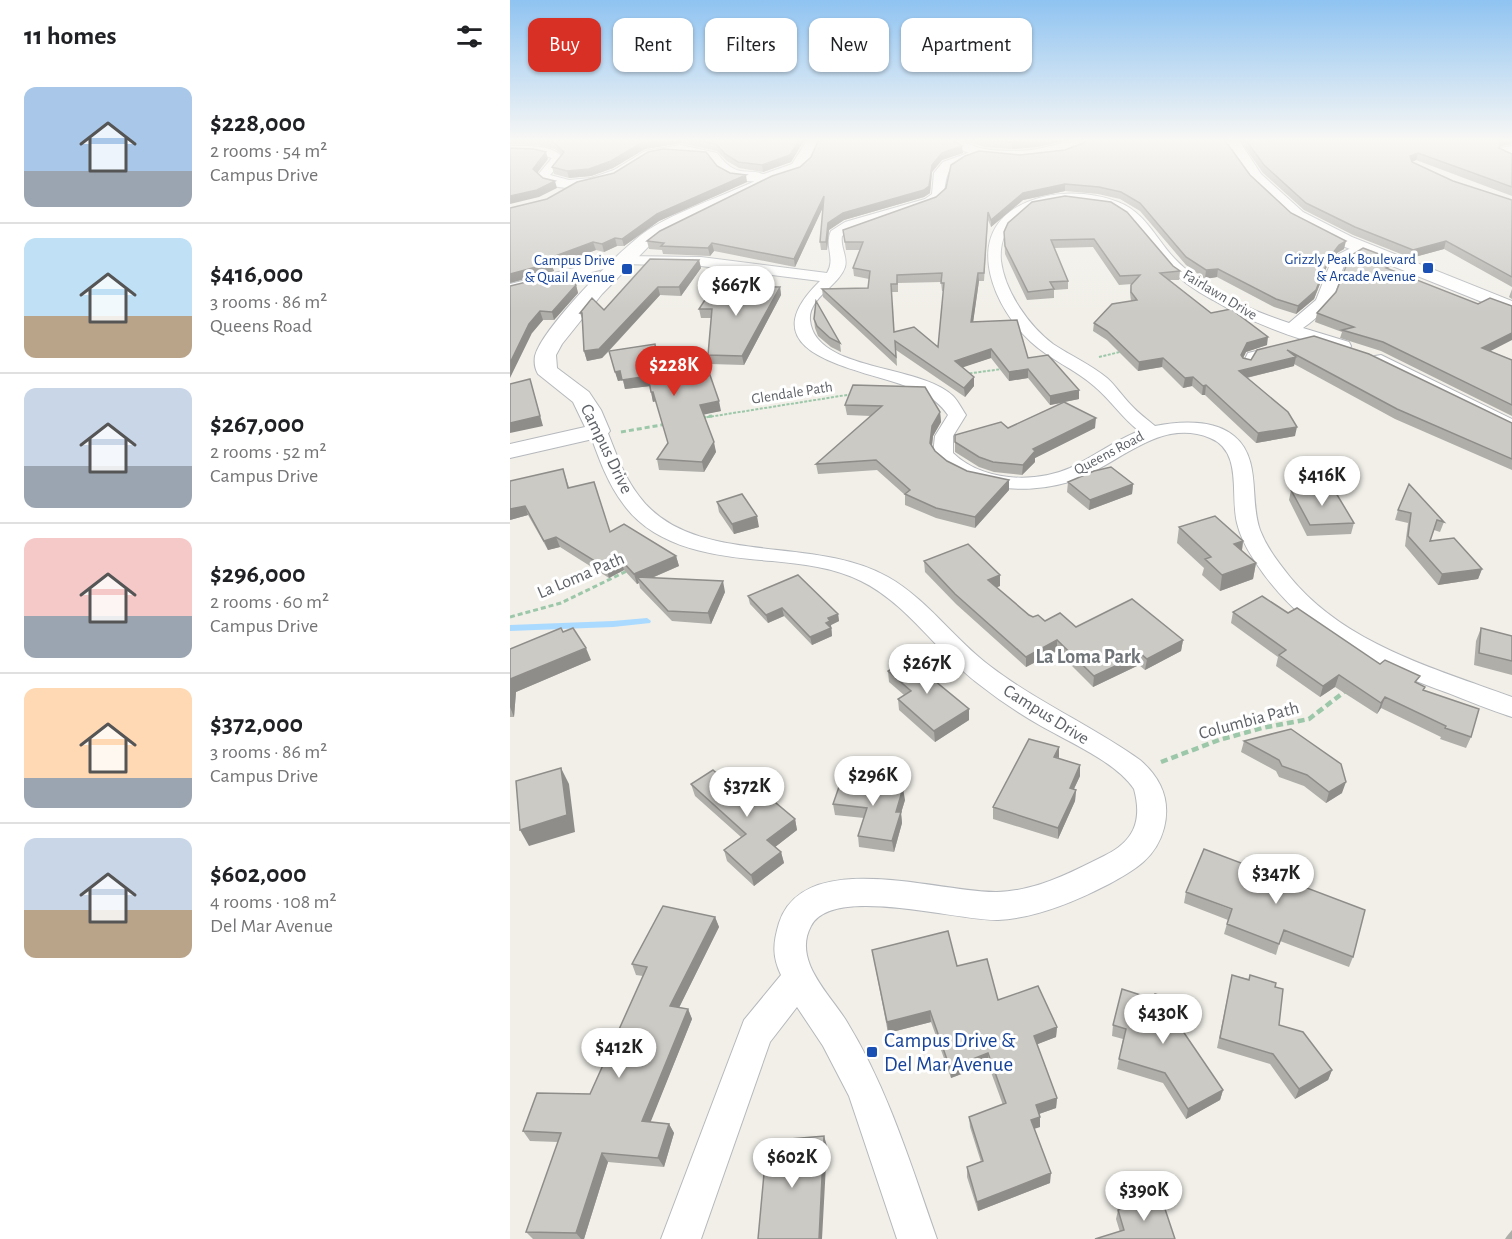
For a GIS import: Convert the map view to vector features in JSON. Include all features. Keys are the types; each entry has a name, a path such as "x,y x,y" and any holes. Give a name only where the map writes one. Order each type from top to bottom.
{"street":[{"name":"Campus Drive","path":"733,197 645,239 623,260 558,334 546,355 546,369 556,380 581,398 591,411 622,486 636,508 653,522 696,544 734,551 818,559 868,575 911,604 962,657 1000,687 1139,774"},
{"path":"510,289 623,260 724,264 831,278 839,261 833,245 836,234 859,222 929,202 936,197"},
{"path":"1274,197 1296,215 1322,230 1512,308"},
{"name":"Fairlawn Drive","path":"1150,431 1125,410 1101,382 1039,341 1004,295 996,272 995,240 1000,228 1027,205 1054,198 1078,198 1115,204 1133,215 1167,258 1186,275 1235,308 1291,336 1313,337 1359,352 1429,383 1512,426"},
{"path":"1291,336 1326,298 1341,258 1347,252 1362,248"},
{"name":"Queens Road","path":"831,278 812,297 802,315 806,338 820,351 832,357 917,385 950,402 957,415 944,436 943,454 960,469 992,480 1015,483 1057,479 1075,473 1150,431 1185,428 1203,430 1225,437 1236,445 1241,460 1247,522 1257,546 1272,571 1296,600 1341,634 1386,659 1512,707"},
{"path":"510,451 599,434"},
{"path":"917,1239 861,1081 824,1015 799,979 788,948 792,927 801,912 820,898 855,890 998,906 1055,895 1091,880 1135,854 1151,827 1150,794 1139,774"},
{"path":"681,1239 756,1032 799,979"}],"lane":[{"path":"1246,365 1251,355 1282,346"}],"path":[{"path":"1115,353 1126,351"},
{"path":"965,374 1010,368"},
{"name":"Glendale Path","path":"692,420 864,393"},
{"path":"599,434 669,424"},
{"name":"La Loma Path","path":"510,617 561,603 632,568"},
{"name":"Columbia Path","path":"1139,774 1159,762 1219,740 1262,728 1309,719 1386,659"}],"building":[{"path":"551,197 696,197 657,214 622,239 615,238 602,244 593,242 547,259 551,263 510,274 510,208"},
{"path":"730,197 824,197 794,259 712,243 708,248 661,246 664,243 647,241 660,231"},
{"path":"824,197 900,197 843,213 828,223 826,242 820,242"},
{"path":"936,197 1018,197 991,220 988,212 984,273 978,273 971,322 1017,320 1028,358 1048,355 1079,390 1050,396 1028,369 1009,372 991,349 955,361 974,377 964,388 895,341 896,357 822,289 868,288 870,271 853,268 863,242 845,242 843,230","holes":["942,273 941,283 944,283 938,347 914,327 894,332 891,284 897,284 897,275"]},
{"path":"1071,197 1111,202 1127,212 1173,266 1180,271 1160,273 1211,313 1231,309 1268,337 1247,343 1241,355 1243,358 1251,360 1257,350 1314,336 1369,354 1512,423 1512,459 1397,409 1287,350 1296,357 1239,371 1288,412 1297,427 1258,433 1206,385 1203,386 1193,377 1185,378 1163,358 1139,362 1107,331 1094,323 1112,304 1137,300 1131,292 1131,285 1140,275 1120,276 1094,239 1051,240 1068,281 1050,282 1054,289 1028,292 1005,246 1004,232 1008,223 1032,202"},
{"path":"1129,197 1274,197 1291,213 1346,241 1339,245 1329,258 1316,290 1298,306 1276,299 1218,269 1206,270 1186,257 1140,203"},
{"path":"1299,197 1502,197 1512,200 1512,277 1446,241 1413,250 1355,227 1306,203"},
{"path":"1363,248 1387,257 1373,261 1388,267 1386,268 1478,304 1490,298 1512,306 1512,333 1482,348 1512,360 1512,405 1383,342 1342,330 1354,327 1317,313 1336,292 1350,256"},
{"path":"650,259 699,260 679,287 658,287 599,349 584,351 582,313 580,313 592,298 604,310"},
{"path":"563,273 576,285 552,312 540,311 529,324 510,363 510,286"},
{"path":"714,286 780,287 742,356 708,355 712,309 699,309"},
{"path":"816,301 840,343 830,338 817,326 814,319"},
{"path":"655,344 657,359 702,352 719,401 700,405 714,442 702,462 657,459 668,443 648,376 622,380 620,371 615,372 609,351"},
{"path":"530,379 540,416 510,423 510,384"},
{"path":"853,385 925,387 940,412 932,426 930,443 935,451 947,461 967,471 1009,480 975,517 936,508 905,494 910,490 876,460 816,464 882,406 845,405"},
{"path":"1064,402 1096,418 1033,449 1035,451 1023,465 993,462 979,457 955,442 955,435 1001,422 1008,428"},
{"path":"1111,467 1133,484 1090,500 1068,482 1094,471"},
{"path":"563,469 568,488 594,482 610,532 624,524 676,556 634,574 621,560 606,568 556,537 544,541 525,506 510,509 510,481"},
{"path":"1409,484 1444,522 1437,520 1430,541 1454,538 1482,569 1442,574 1408,536 1411,513 1398,510"},
{"path":"1333,488 1354,523 1310,525 1291,490"},
{"path":"742,494 757,516 732,524 717,502"},
{"path":"1215,516 1243,541 1234,544 1256,563 1222,575 1205,559 1211,557 1179,527"},
{"path":"968,544 1000,575 988,580 1033,617 1038,615 1045,621 1060,613 1076,627 1132,599 1183,640 1147,659 1141,654 1094,676 1057,640 1026,657 955,594 924,561"},
{"path":"798,575 838,614 828,618 830,621 826,623 831,628 810,637 782,608 766,615 748,596"},
{"path":"637,577 723,581 708,613 668,611"},
{"path":"1262,596 1288,613 1297,608 1380,664 1385,660 1420,676 1415,682 1425,687 1423,690 1479,709 1471,737 1445,728 1446,726 1385,697 1381,703 1339,675 1323,686 1279,655 1286,650 1233,612"},
{"path":"561,628 563,632 573,628 586,648 510,679 510,649"},
{"path":"1481,628 1512,636 1512,661 1479,653"},
{"path":"915,658 934,673 929,676 969,709 934,731 898,699 911,691 888,671 908,659 910,661"},
{"path":"1291,729 1341,764 1346,782 1329,792 1307,775 1282,766 1279,760 1244,741"},
{"path":"1029,739 1059,747 1054,757 1080,765 1070,788 1076,790 1058,828 993,807"},
{"path":"561,768 567,815 520,830 516,781"},
{"path":"713,770 730,785 744,776 795,819 767,840 781,852 751,875 724,850 746,834 691,784"},
{"path":"841,781 903,788 896,812 901,812 892,841 858,836 867,808 833,804"},
{"path":"1204,849 1365,910 1353,957 1284,930 1279,944 1227,924 1232,909 1186,892"},
{"path":"663,906 715,917 670,1006 688,1009 642,1121 669,1124 658,1158 602,1153 576,1233 526,1232 561,1133 523,1131 537,1093 590,1094 647,967 632,964"},
{"path":"948,931 957,966 987,959 998,1000 1038,986 1057,1027 1034,1036 1057,1098 1036,1105 1040,1117 1031,1120 1051,1173 977,1202 967,1167 983,1161 969,1117 1006,1103 988,1053 950,1068 930,1011 887,1022 872,950"},
{"path":"1232,975 1249,980 1250,975 1276,983 1275,987 1283,989 1279,1025 1303,1032 1332,1070 1299,1089 1273,1054 1220,1038"},
{"path":"1122,989 1153,999 1155,994 1181,1002 1176,1021 1223,1090 1188,1109 1165,1073 1119,1059 1126,1029 1113,1025"},
{"path":"824,1136 819,1239 758,1239 767,1141"},
{"path":"1161,1197 1175,1239 1095,1239 1124,1230 1118,1210"}],"waterway":[{"path":"510,628 647,621"}],"place":[{"name":"Grizzly Peak Boulevard & Arcade Avenue","path":"1428,268"},
{"name":"Campus Drive & Quail Avenue","path":"627,269"},
{"name":"Campus Drive & Del Mar Avenue","path":"872,1052"}],"district":[{"name":"La Loma Park","path":"1088,657"}]}
